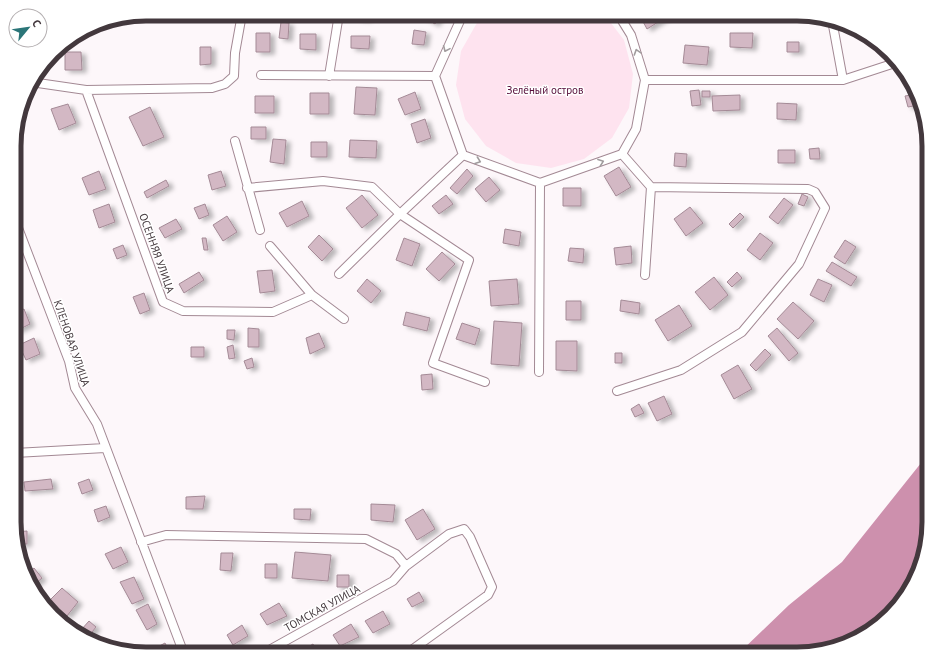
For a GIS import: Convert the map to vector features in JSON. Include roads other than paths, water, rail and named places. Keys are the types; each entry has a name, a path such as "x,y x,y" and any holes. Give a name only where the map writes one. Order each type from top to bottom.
{"street":[{"path":"39,83 86,90 212,88 225,84 234,76 235,52 241,21"},
{"path":"329,76 338,21"},
{"path":"459,21 435,76 463,155"},
{"path":"463,155 540,183 622,154 636,130 645,80 631,35 622,21"},
{"path":"833,27 843,80"},
{"path":"645,80 843,80 891,64"},
{"path":"261,75 435,76"},
{"name":"ОСЕННЯЯ УЛИЦА","path":"86,90 163,302 183,312 273,312 312,295"},
{"path":"235,141 260,230"},
{"path":"622,154 651,187 645,275"},
{"path":"339,274 463,155"},
{"path":"247,188 323,181 372,187 400,214 469,260 433,363 485,382"},
{"path":"539,372 540,183"},
{"path":"617,391 681,370 742,332 799,264 825,208 815,192 808,189 651,187"},
{"name":"КЛЕНОВАЯ УЛИЦА","path":"21,236 69,361 74,388 97,424 181,647"},
{"path":"270,246 312,295 344,319"},
{"path":"21,453 105,448"},
{"name":"ТОМСКАЯ УЛИЦА","path":"274,647 393,580 406,566 449,534 464,528 470,537 492,587 488,595 416,647"},
{"path":"141,542 166,535 366,539 396,554 406,566"}],"park label":[{"name":"Зелёный остров","path":"545,90"}]}
